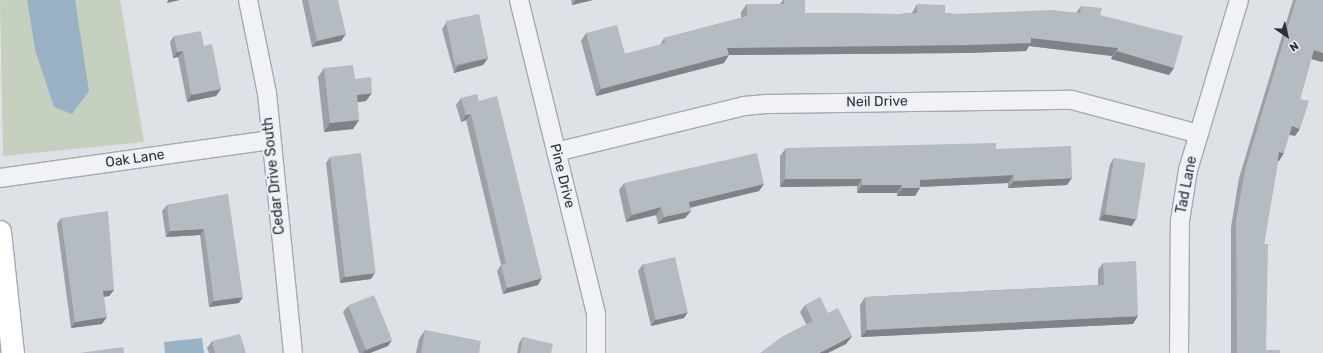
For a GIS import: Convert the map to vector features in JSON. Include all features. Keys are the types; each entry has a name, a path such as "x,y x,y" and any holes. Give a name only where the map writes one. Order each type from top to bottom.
{"main road":[{"path":"0,232 13,353"}],"street":[{"name":"Cedar Drive South","path":"248,0 266,93 293,353"},
{"name":"Pine Drive","path":"519,0 596,314 596,353"},
{"name":"Tad Lane","path":"1179,353 1180,222 1188,170 1239,0"},
{"name":"Neil Drive","path":"556,152 730,109 769,104 1072,100 1199,134"},
{"name":"Oak Lane","path":"0,178 270,140"}],"green space":[{"path":"0,0 27,0 35,50 75,11 75,0 120,0 144,142 3,156"}],"water":[{"path":"27,0 75,0 89,91 72,114 54,107 35,50"},
{"path":"202,338 204,353 165,353 164,342"}],"building":[{"path":"308,0 338,0 346,34 317,41"},
{"path":"784,0 805,0 805,13 917,13 917,4 945,5 945,13 956,14 1052,10 1080,13 1081,6 1102,8 1100,15 1183,36 1174,68 1117,51 1118,48 1031,38 1031,43 727,48 729,55 601,89 586,33 617,25 625,54 665,43 664,38 747,16 747,4 784,4"},
{"path":"1296,0 1323,0 1323,53 1314,50 1300,99 1309,101 1300,129 1292,126 1284,153 1279,152 1264,244 1268,244 1266,350 1280,350 1280,353 1237,353 1236,220 1245,170"},
{"path":"479,14 488,58 455,65 446,21"},
{"path":"201,31 204,46 212,44 221,89 191,95 183,51 177,52 174,36"},
{"path":"353,65 355,79 371,77 372,93 357,95 359,120 330,123 324,68"},
{"path":"477,94 479,101 497,96 542,278 507,288 501,265 506,263 471,114 466,115 461,98"},
{"path":"996,143 996,149 1071,146 1072,178 1014,181 1013,175 920,180 920,188 902,188 902,185 862,185 862,179 785,179 786,148"},
{"path":"361,153 376,273 345,277 330,157"},
{"path":"757,153 764,184 689,202 691,211 664,217 661,207 632,215 624,183"},
{"path":"1114,158 1146,163 1137,219 1105,214"},
{"path":"228,194 243,297 214,301 204,229 170,231 167,205"},
{"path":"108,211 114,290 103,291 107,317 75,322 61,218"},
{"path":"675,257 688,313 656,320 643,264"},
{"path":"1136,261 1138,316 867,330 865,297 1104,285 1103,263"},
{"path":"374,295 392,340 366,350 348,305"},
{"path":"820,297 828,313 838,308 852,336 819,353 760,353 783,336 813,321 805,305"},
{"path":"425,330 481,341 479,353 421,353"},
{"path":"240,334 246,353 215,353 212,341"},
{"path":"523,337 553,344 551,353 520,353"},
{"path":"123,347 124,353 79,353"}]}
